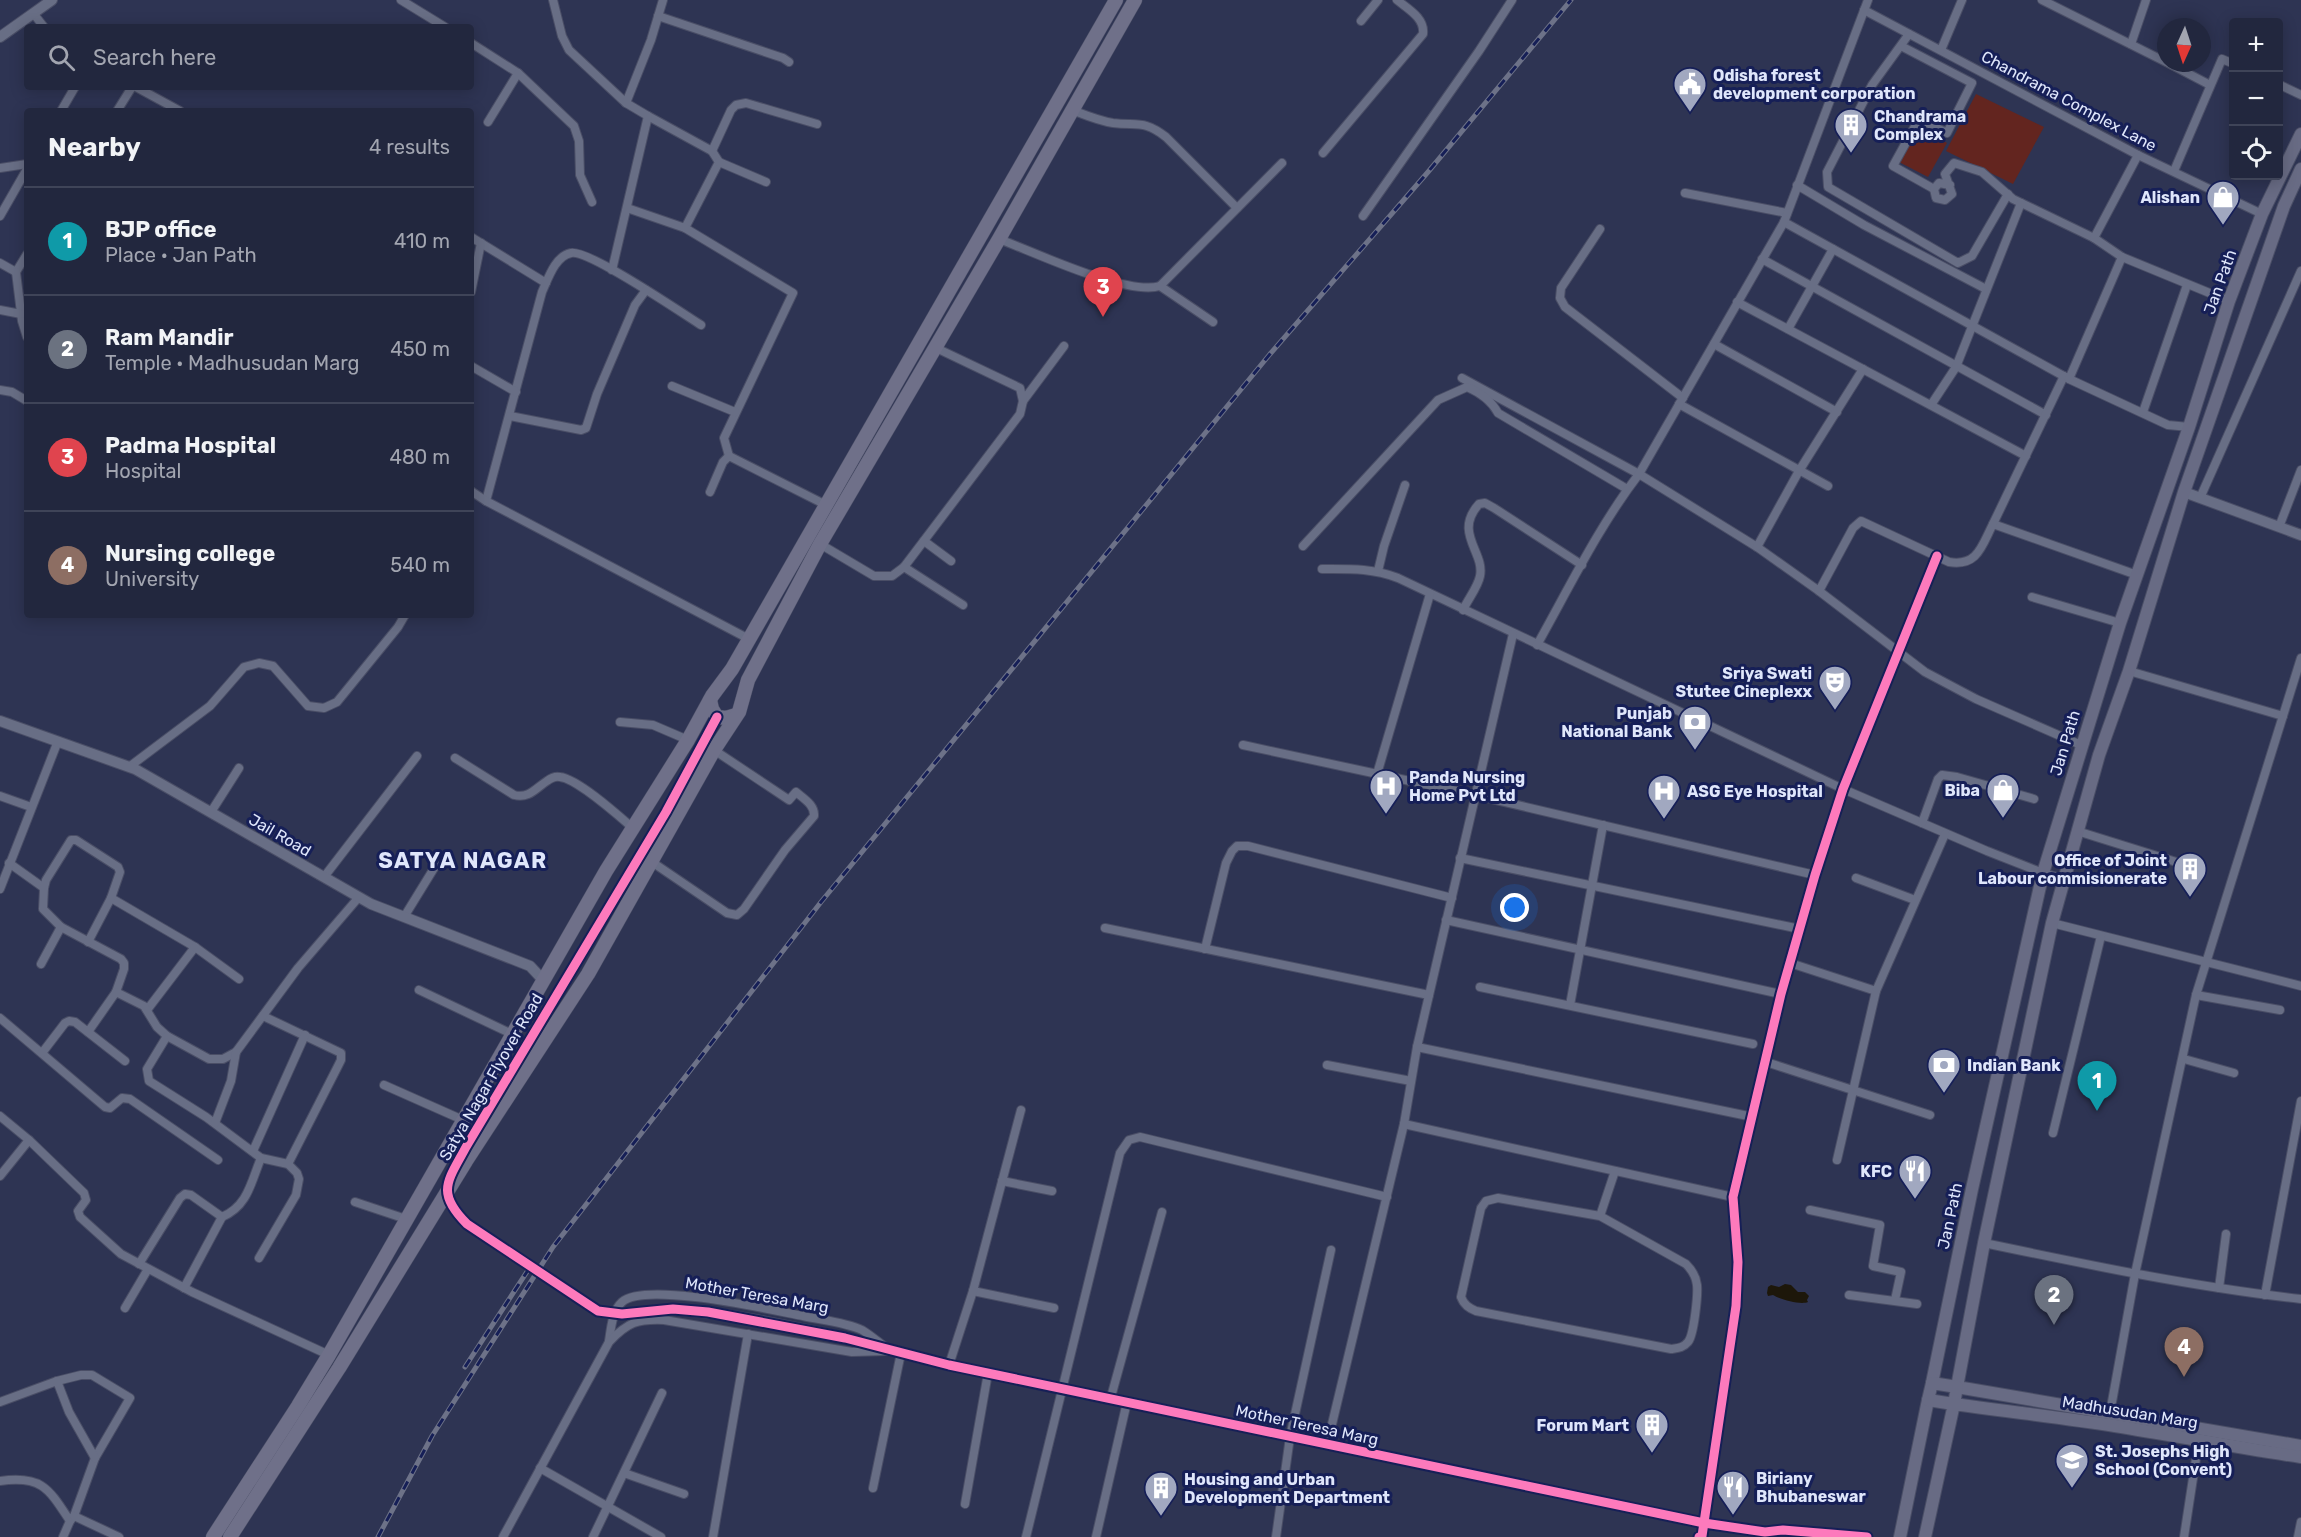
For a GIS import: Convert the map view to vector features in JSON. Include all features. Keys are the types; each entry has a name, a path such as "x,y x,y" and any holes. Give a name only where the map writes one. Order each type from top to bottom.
{"main road":[{"path":"213,1537 329,1355 606,871 749,639 1116,0"},
{"path":"230,1537 339,1368 386,1289 506,1100 574,998 714,750 739,712 748,680 820,544 999,239 1135,0"},
{"name":"Jan Path","path":"1928,1400 1970,1199 2043,873 2120,623 2189,427 2229,301 2262,214 2301,134"},
{"name":"Jan Path","path":"1954,1404 1984,1243 2052,923 2077,831 2099,755 2129,671 2184,492 2284,206 2301,169"},
{"path":"714,695 726,688 734,691 739,698 739,712"},
{"path":"714,695 712,709 717,717 726,718 739,712"},
{"path":"482,1086 506,1100"},
{"path":"372,1281 386,1289"},
{"name":"Madhusudan Marg","path":"1932,1383 2301,1446"},
{"path":"1900,1537 1928,1400"},
{"name":"Madhusudan Marg","path":"1928,1400 2199,1439 2301,1457"},
{"path":"1925,1537 1954,1404"}],"street":[{"path":"0,37 52,0"},
{"path":"401,0 440,24"},
{"path":"553,0 562,36 569,50 626,103 712,150 719,162 766,182"},
{"path":"626,103 663,0"},
{"path":"1361,21 1378,0"},
{"path":"1323,153 1423,34 1424,27 1421,21 1397,0"},
{"path":"1363,216 1512,0"},
{"path":"1537,645 1627,489 1639,474 1785,218 1868,0"},
{"path":"1941,50 1962,0"},
{"path":"2043,0 2157,58"},
{"path":"2131,44 2146,0"},
{"name":"Chandrama Complex Lane","path":"1864,10 2138,155 2262,214"},
{"path":"33,14 41,24"},
{"path":"658,16 789,62"},
{"path":"1909,34 1872,85 1827,172 1828,187 1958,263 1972,256 2008,194"},
{"path":"474,46 518,73 574,126 579,141 580,175 592,202"},
{"path":"1901,46 1972,83 1947,133 1919,119 1893,166 1934,189 1936,198 1945,200 1952,194 1945,174 1954,163 1982,172 2021,203 2094,238 2122,258 2229,301"},
{"path":"2174,171 2222,59 2229,62"},
{"path":"2185,72 2210,85"},
{"path":"488,122 518,73"},
{"path":"2283,86 2301,95"},
{"path":"63,108 73,90"},
{"path":"119,108 132,90"},
{"path":"140,90 174,108"},
{"path":"712,150 731,110 736,105 746,103 818,124"},
{"path":"1072,110 1106,122 1144,124 1154,128 1166,137 1237,208"},
{"path":"612,270 648,116"},
{"path":"2094,238 2138,155"},
{"path":"685,228 719,162"},
{"path":"999,239 1075,269 1125,284 1153,288 1160,286 1282,163"},
{"path":"0,168 24,164"},
{"path":"0,216 24,174"},
{"path":"1934,189 1939,183 1950,185"},
{"path":"1797,185 1864,225 1986,289"},
{"path":"1685,193 1785,218 1833,249 2067,378 2168,425 2189,427"},
{"path":"1931,405 1956,367 2021,203"},
{"path":"627,208 685,228 793,293 724,438 729,456 826,505"},
{"path":"1600,229 1561,288 1560,297 1565,307 1681,401 1828,486"},
{"path":"474,239 546,283"},
{"path":"474,277 481,243"},
{"path":"1788,329 1833,249"},
{"path":"486,501 542,292 557,262 574,252 612,270 701,325"},
{"path":"1819,591 1853,528 1861,521 1937,556 1961,564 1974,558 2067,378 2122,258"},
{"path":"24,259 16,272 24,326"},
{"path":"1762,259 2046,415"},
{"path":"0,263 16,272"},
{"path":"2200,498 2301,271"},
{"path":"2143,412 2187,285"},
{"path":"1160,286 1213,322"},
{"path":"510,416 581,430 586,428 597,394 626,325 635,305 646,290"},
{"path":"1737,302 2026,456"},
{"path":"0,310 21,314"},
{"path":"1714,344 1837,412"},
{"path":"820,544 874,576 892,576 904,567 1013,425 1020,414 1023,401 1064,346"},
{"path":"934,347 1020,388 1023,401"},
{"path":"474,368 516,392"},
{"path":"1757,547 1799,471 1863,369"},
{"path":"1462,378 1639,474 1757,547 1925,672 1965,694 2081,745"},
{"path":"672,386 735,412"},
{"path":"1303,546 1438,400 1467,387 1480,393 1493,404 1498,413 1627,489"},
{"path":"0,390 12,392 24,399"},
{"path":"710,492 723,462 729,456"},
{"path":"2280,527 2301,470"},
{"path":"1378,571 1405,485"},
{"path":"2184,492 2301,535"},
{"path":"474,493 749,639"},
{"path":"1463,610 1480,575 1478,560 1468,535 1472,518 1479,504 1485,503 1494,508 1582,565"},
{"path":"1993,524 2137,574"},
{"path":"924,541 951,561"},
{"path":"1701,1537 1736,1306 1738,1262 1732,1197 1781,994 1815,875 1843,789 1937,556"},
{"path":"904,567 963,605"},
{"path":"1322,569 1364,568 1378,571 1843,789 1945,834 2043,873 2064,879"},
{"path":"1377,774 1430,594"},
{"path":"2032,597 2120,623"},
{"path":"129,767 210,706 244,667 259,663 273,666 308,706 324,708 337,702 403,618"},
{"path":"1327,1445 1404,1124 1417,1047 1513,634"},
{"path":"2110,1413 2135,1274 2184,1059 2196,995 2301,658"},
{"path":"2129,671 2283,716"},
{"name":"Satya Nagar Flyover Road","path":"717,717 666,812 466,1147 447,1183 447,1196 455,1212 467,1224 598,1311 622,1314 673,1309 708,1312 845,1338"},
{"name":"Jail Road","path":"0,721 129,767 359,897 530,966 543,980"},
{"path":"620,722 653,725 688,740"},
{"path":"0,889 58,741"},
{"path":"1243,745 1475,795 1815,875"},
{"path":"652,862 727,913 737,915 744,909 785,850 814,816 811,805 796,792 789,800 714,750"},
{"path":"324,877 417,756"},
{"path":"455,758 514,795 521,797 528,795 549,779 558,776 567,779 593,795 634,829"},
{"path":"211,812 239,768"},
{"path":"1922,823 1938,778 1942,775 1957,777 2034,799"},
{"path":"0,796 31,807"},
{"path":"1570,1005 1603,825"},
{"path":"2077,831 2202,870"},
{"path":"1837,1161 1876,991 1945,834"},
{"path":"88,942 111,898 120,872 118,867 76,840 71,840 44,888 43,909 61,927 88,942 121,959 124,963 116,992 88,1032"},
{"path":"1205,949 1226,863 1237,846 1248,846 1452,898"},
{"path":"1460,858 1800,929"},
{"path":"9,863 44,888"},
{"path":"404,917 436,865"},
{"path":"1856,878 1916,900"},
{"path":"116,992 147,1010 157,1027 167,1036 209,1059 223,1059 236,1052 298,968 359,897"},
{"path":"111,898 195,947 239,979"},
{"path":"1446,920 1781,994"},
{"path":"2052,923 2301,986"},
{"path":"41,964 61,927"},
{"path":"1105,928 1429,995"},
{"path":"2053,1133 2101,936"},
{"path":"147,1010 195,947"},
{"path":"1790,963 1876,991"},
{"path":"1480,987 1753,1044"},
{"path":"419,990 512,1034"},
{"path":"2196,995 2280,1010"},
{"path":"263,1016 341,1053 341,1060 288,1164"},
{"path":"1,1021 105,1107 110,1108 125,1097 130,1099 218,1160"},
{"path":"42,1053 69,1021 75,1022 125,1061"},
{"path":"253,1151 305,1035"},
{"path":"167,1036 147,1069 149,1081 215,1124 261,1158 288,1164 297,1173 299,1186 259,1258"},
{"path":"1417,1047 1753,1117"},
{"path":"215,1124 231,1081 236,1052"},
{"path":"2184,1059 2234,1073"},
{"path":"1766,1062 1930,1115"},
{"path":"1327,1065 1411,1082"},
{"path":"384,1086 463,1120"},
{"path":"2265,1295 2301,1101"},
{"path":"949,1365 973,1291 1021,1110"},
{"path":"0,1116 29,1140 84,1193 86,1200 78,1211 80,1217 121,1254 184,1288 329,1355"},
{"path":"1404,1124 1732,1197"},
{"path":"1026,1537 1120,1154 1130,1140 1140,1137 1387,1197"},
{"path":"0,1176 29,1140"},
{"path":"184,1288 222,1217 241,1205 261,1158"},
{"path":"1600,1216 1616,1170"},
{"path":"1002,1181 1052,1191"},
{"path":"139,1264 180,1198 185,1194 191,1195 222,1217"},
{"path":"1498,1198 1600,1216 1686,1264 1694,1273 1697,1286 1691,1336 1687,1344 1671,1349 1476,1311 1463,1302 1461,1297 1481,1208 1486,1201 1498,1198"},
{"path":"355,1202 406,1219"},
{"path":"1810,1210 1880,1225 1873,1266 1901,1272 1895,1300"},
{"path":"1111,1397 1162,1212"},
{"path":"2219,1288 2226,1234"},
{"path":"1984,1243 2135,1274 2301,1299"},
{"path":"1276,1537 1290,1437 1331,1250"},
{"path":"125,1308 148,1269"},
{"path":"973,1291 1054,1308"},
{"name":"Mother Teresa Marg","path":"609,1342 617,1309 622,1302 632,1297 654,1295 715,1300 826,1321 861,1330 897,1352"},
{"path":"1849,1295 1917,1304"},
{"name":"Mother Teresa Marg","path":"609,1342 622,1329 633,1322 645,1319 684,1323 852,1352 897,1352"},
{"path":"713,1537 748,1334"},
{"name":"Mother Teresa Marg","path":"845,1338 949,1365 1111,1397 1327,1445 1704,1523 1766,1532 1783,1530 1867,1537"},
{"path":"503,1537 609,1342"},
{"path":"873,1488 897,1352"},
{"path":"965,1504 988,1373"},
{"path":"0,1402 81,1375 92,1375 130,1398 95,1458 63,1537"},
{"path":"57,1382 69,1412 95,1458"},
{"path":"593,1537 662,1393"},
{"path":"1096,1537 1127,1402"},
{"path":"2184,1537 2199,1439"},
{"path":"540,1468 661,1537"},
{"path":"624,1473 684,1494"},
{"path":"0,1481 24,1480 43,1486 52,1493 72,1518 119,1537"},
{"path":"2298,1537 2301,1522"},
{"name":"Mother Teresa Marg","path":"1766,1532 1777,1537"}],"shaded area":[{"path":"1976,94 2044,127 2013,184 1946,151"},
{"path":"1918,126 1947,143 1928,177 1899,162"},
{"path":"1785,1284 1791,1285 1798,1292 1805,1292 1809,1296 1808,1302 1768,1296 1768,1287 1771,1285 1779,1287"}],"railway":[{"path":"378,1537 432,1436 553,1247 821,902 1270,354 1428,172 1571,0"},
{"path":"465,1367 532,1264"}],"cycle path":[{"path":"1699,1537 1702,1536 1736,1306 1738,1262 1733,1197 1781,994 1815,875 1843,789 1937,556"},
{"path":"717,717 666,812 454,1169 448,1186 448,1195 457,1213 467,1224 598,1311 622,1314 673,1309 708,1312 845,1338 949,1365 1704,1523 1765,1532 1783,1530 1867,1537"}],"place":[{"name":"Odisha forest development corporation","path":"1690,113"},
{"name":"Chandrama Complex","path":"1851,154"},
{"name":"Alishan","path":"2223,226"},
{"name":"Padma Hospital","path":"1103,317"},
{"name":"Sriya Swati Stutee Cineplexx","path":"1835,711"},
{"name":"Punjab National Bank","path":"1695,751"},
{"name":"Panda Nursing Home Pvt Ltd","path":"1386,815"},
{"name":"Biba","path":"2003,819"},
{"name":"ASG Eye Hospital","path":"1664,820"},
{"name":"Office of Joint Labour commisionerate","path":"2190,898"},
{"name":"Indian Bank","path":"1944,1094"},
{"name":"BJP office","path":"2097,1111"},
{"name":"KFC","path":"1915,1200"},
{"name":"Ram Mandir","path":"2054,1325"},
{"name":"Nursing college","path":"2184,1377"},
{"name":"Forum Mart","path":"1652,1454"},
{"name":"St. Josephs High School (Convent)","path":"2072,1489"},
{"name":"Biriany Bhubaneswar","path":"1733,1516"},
{"name":"Housing and Urban Development Department","path":"1161,1517"}],"district":[{"name":"SATYA NAGAR","path":"463,860"}]}
